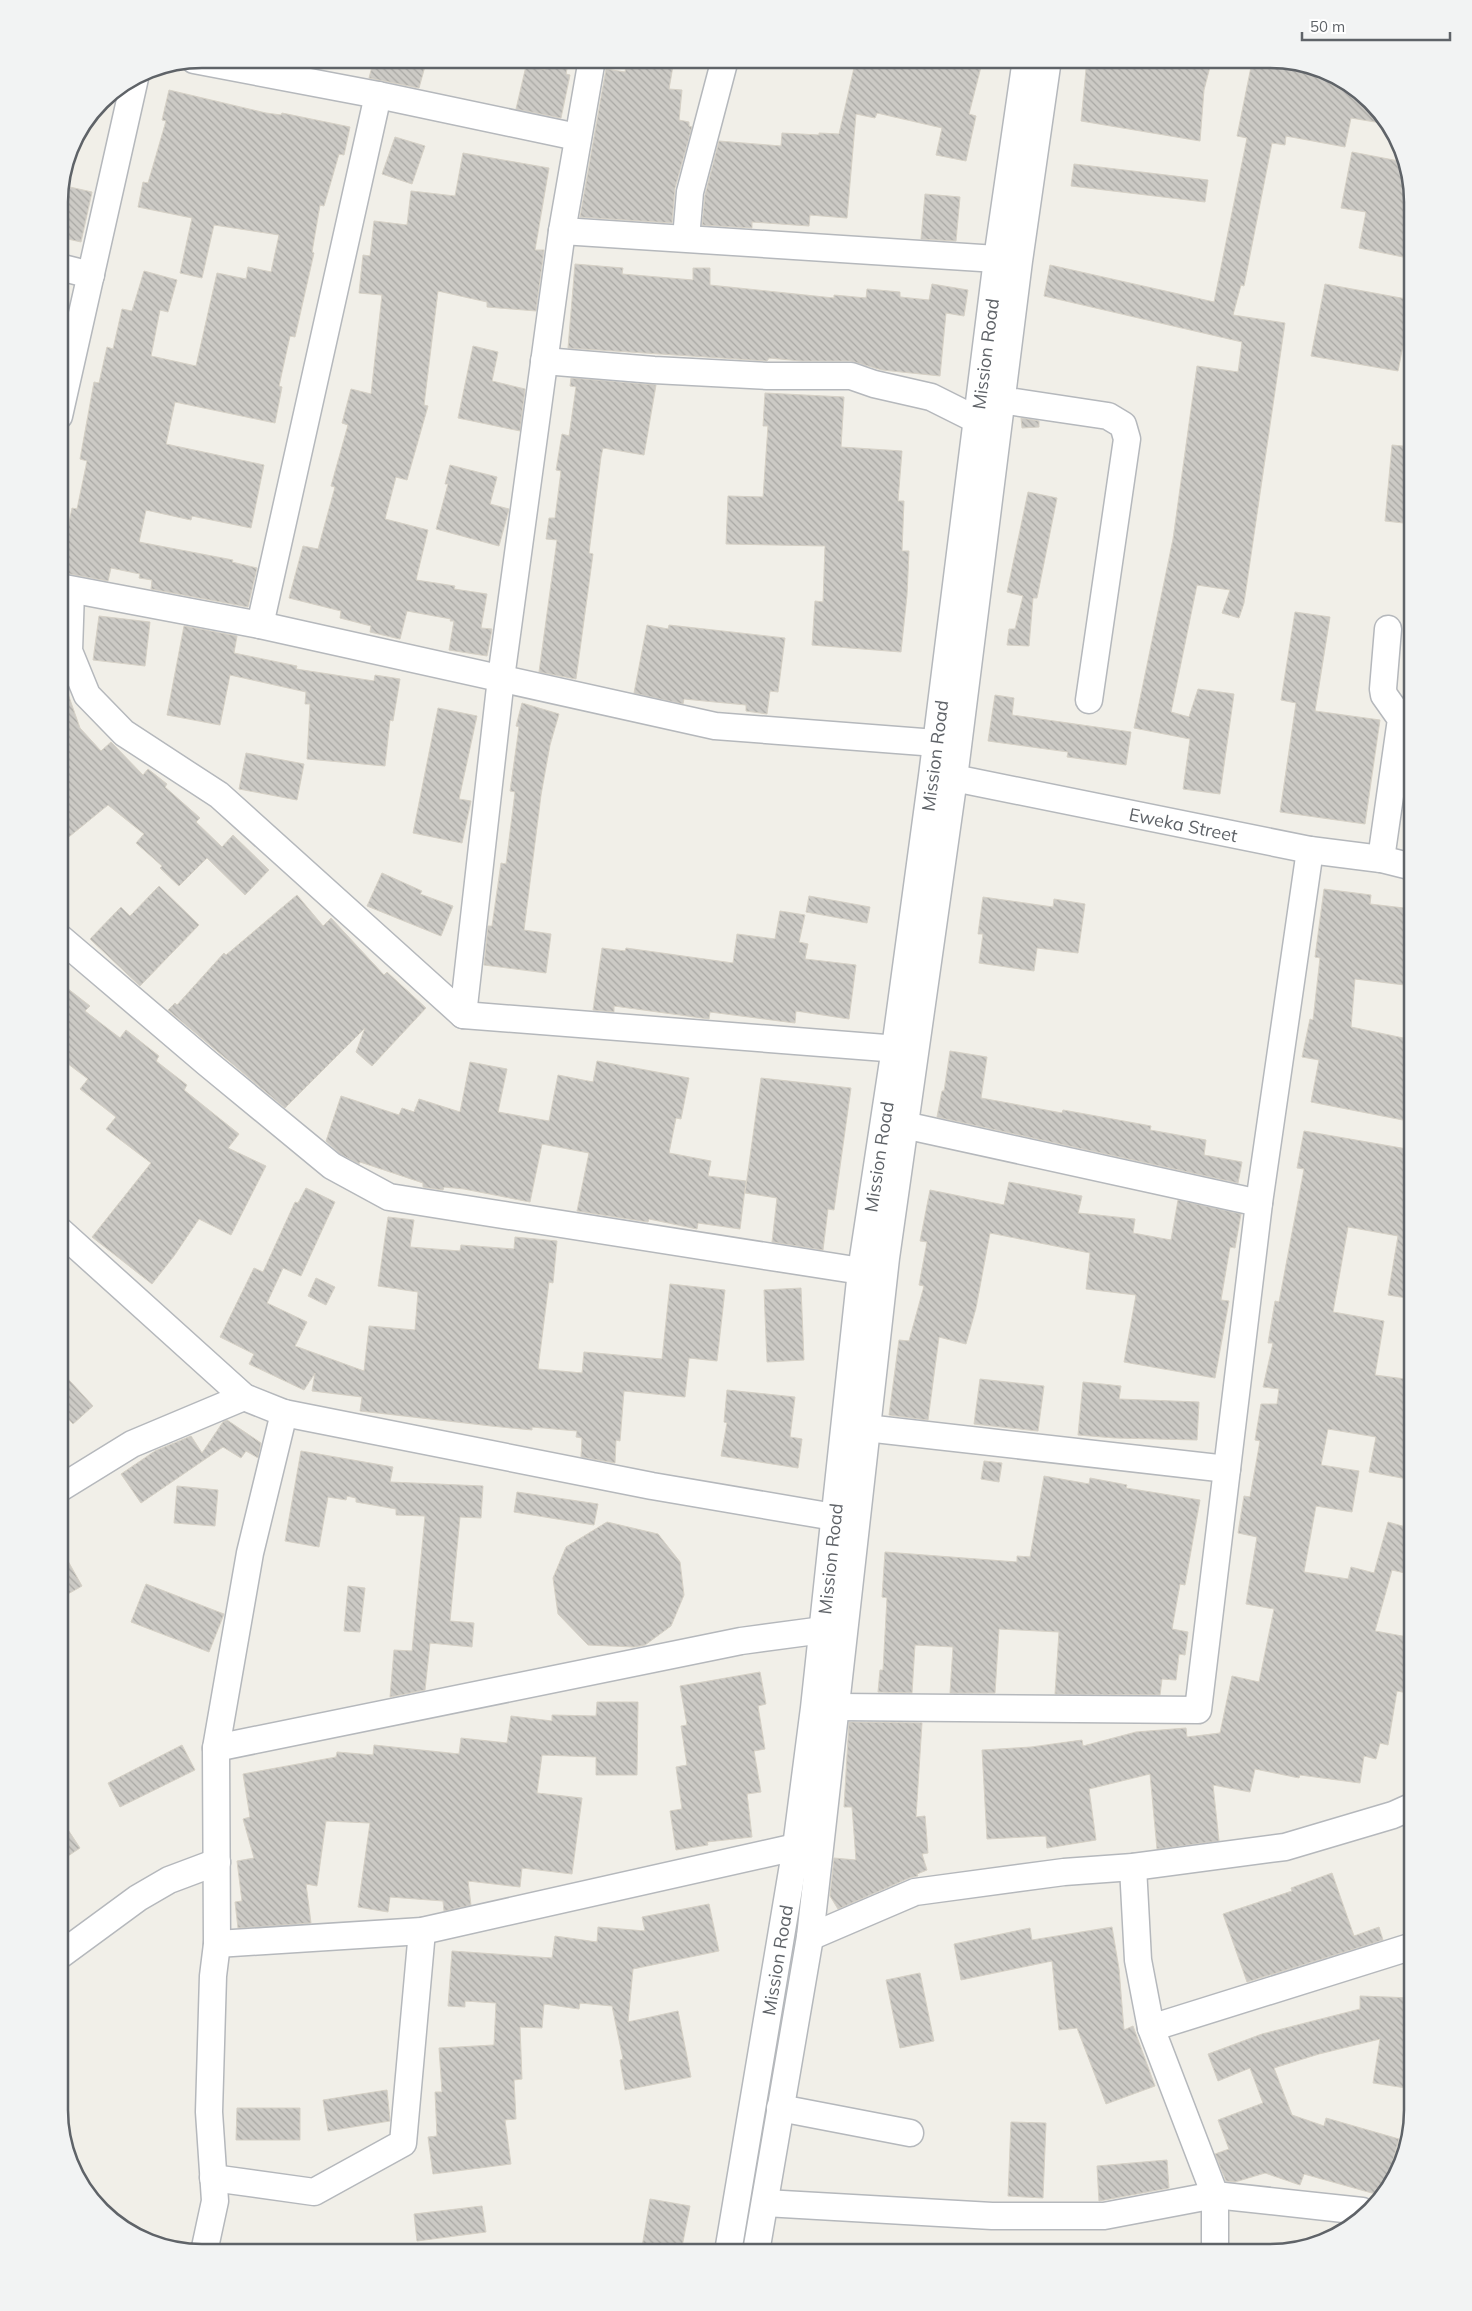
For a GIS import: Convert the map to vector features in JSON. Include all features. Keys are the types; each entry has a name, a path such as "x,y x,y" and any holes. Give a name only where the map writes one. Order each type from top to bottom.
{"street":[{"path":"236,68 577,136"},
{"path":"463,1015 501,678 562,230 590,68"},
{"path":"686,238 690,192 723,68"},
{"name":"Mission Road","path":"758,2244 810,1937 837,1707 866,1428 904,1125 906,1049 936,743 997,259 1025,68"},
{"name":"Mission Road","path":"729,2243 796,1847 823,1630 861,1271 906,1049 954,778 1001,400 1047,68"},
{"path":"68,377 133,86"},
{"path":"260,625 378,95"},
{"path":"562,230 997,259"},
{"path":"68,269 91,275"},
{"path":"544,361 654,370 767,376 850,376 874,384 931,396 977,420"},
{"path":"1001,400 1108,416 1123,425 1127,439 1089,700"},
{"path":"68,590 260,625 715,726 936,743"},
{"path":"1381,859 1401,719 1384,695 1383,690 1388,629"},
{"path":"68,632 69,651 86,695 124,733 219,795 463,1015 906,1049"},
{"name":"Eweka Street","path":"954,778 1310,850 1381,859 1404,865"},
{"path":"837,1707 1198,1710 1259,1203 1310,850"},
{"path":"68,944 206,1063 332,1166 389,1196 861,1271"},
{"path":"904,1125 1259,1203"},
{"path":"67,1240 244,1396 284,1413 652,1486 834,1517"},
{"path":"67,1484 132,1444 244,1396"},
{"path":"206,2243 215,2201 209,2112 213,1976 217,1944 216,1748 250,1553 284,1413"},
{"path":"866,1428 1228,1468"},
{"path":"216,1748 741,1641 823,1630"},
{"path":"810,1937 915,1892 1064,1872 1133,1867 1285,1847 1404,1810"},
{"path":"217,1944 422,1931 796,1847"},
{"path":"67,1950 138,1898 169,1880 217,1862"},
{"path":"1133,1867 1138,1960 1151,2028 1215,2196 1215,2244"},
{"path":"213,2178 314,2192 403,2143 422,1931"},
{"path":"1151,2028 1404,1949"},
{"path":"780,2108 910,2133"},
{"path":"765,2203 992,2216 1104,2216 1215,2196 1358,2211"}],"building":[{"path":"372,68 425,68 419,88 369,78"},
{"path":"526,68 545,70 546,68 567,68 566,74 570,75 561,118 516,109"},
{"path":"626,68 673,68 669,89 682,90 679,120 689,122 689,126 692,127 675,188 672,223 580,217 606,69 625,72"},
{"path":"854,68 981,68 969,114 976,116 966,161 936,155 942,128 877,113 875,118 856,114 847,218 810,215 809,226 752,222 752,228 702,225 705,195 719,141 781,146 782,133 839,134"},
{"path":"1086,68 1210,68 1204,90 1200,141 1081,121"},
{"path":"1251,68 1285,69 1308,73 1330,81 1359,101 1379,123 1351,118 1345,147 1286,136 1285,145 1272,143 1244,286 1241,285 1233,315 1285,323 1244,603 1239,618 1222,613 1230,590 1197,585 1171,712 1189,717 1198,689 1234,694 1220,794 1183,789 1190,739 1134,728 1173,539 1197,366 1238,372 1242,342 1044,296 1050,265 1214,302 1247,138 1237,136"},
{"path":"169,90 266,113 281,115 282,113 350,127 344,155 339,154 324,206 320,205 312,252 314,253 295,337 290,336 279,386 282,387 275,423 175,402 166,444 264,465 251,528 192,516 191,520 146,510 139,542 233,560 232,562 257,568 248,607 151,589 152,580 139,578 140,574 111,568 108,581 68,574 68,529 72,508 77,509 87,461 80,459 94,382 99,383 107,347 113,349 122,309 132,311 144,271 177,280 168,312 160,310 151,356 196,366 217,273 246,279 248,267 271,272 279,235 214,225 202,278 180,273 192,218 138,207 143,182 148,183 166,121 162,120"},
{"path":"395,137 425,146 412,184 382,174"},
{"path":"1352,152 1398,161 1404,192 1403,257 1359,248 1366,212 1341,208"},
{"path":"463,153 549,168 535,250 544,250 536,311 487,307 487,302 438,291 424,405 428,406 407,480 396,477 385,519 428,530 416,580 455,586 454,589 487,594 481,628 492,629 487,656 449,650 454,621 450,621 451,619 407,611 400,639 370,632 371,626 340,618 341,611 289,598 303,546 318,549 335,487 331,486 348,425 342,423 351,389 371,394 382,295 359,293 363,255 370,256 374,221 407,225 411,191 455,196"},
{"path":"1074,164 1208,180 1205,202 1071,186"},
{"path":"69,187 92,192 81,242 68,239"},
{"path":"925,194 960,197 956,241 921,239"},
{"path":"575,264 623,268 622,274 693,280 693,268 710,268 710,285 834,298 834,295 866,298 867,289 900,292 900,297 929,300 932,284 968,290 964,316 946,313 940,376 882,370 851,361 801,361 769,358 767,361 568,348"},
{"path":"1325,284 1404,299 1404,341 1398,371 1311,356"},
{"path":"473,346 498,352 492,381 525,389 520,431 458,418"},
{"path":"571,378 656,385 644,455 603,448 589,553 593,554 576,679 539,672 557,540 546,539 549,518 555,518 561,471 556,470 562,434 569,436 576,387 570,386"},
{"path":"765,393 844,397 841,447 902,451 898,501 904,501 902,551 909,551 901,652 812,645 815,601 823,602 825,546 726,544 728,496 763,497 768,426 763,426"},
{"path":"1021,418 1039,421 1039,427 1022,428"},
{"path":"1392,445 1404,446 1404,523 1385,521"},
{"path":"450,465 497,477 490,504 509,509 499,546 436,529 448,484 445,484"},
{"path":"1028,492 1057,498 1037,598 1033,598 1029,646 1007,645 1009,629 1015,629 1023,596 1007,592"},
{"path":"1295,612 1330,617 1315,711 1380,720 1365,824 1280,812 1296,703 1281,700"},
{"path":"99,616 150,622 145,666 93,660"},
{"path":"647,625 668,629 669,625 785,638 778,692 770,691 767,714 746,711 746,705 684,699 683,704 634,693"},
{"path":"184,626 237,636 234,653 297,666 296,669 374,681 375,675 400,679 393,721 390,720 385,766 307,759 310,704 305,704 306,692 230,675 220,725 167,715"},
{"path":"68,693 80,728 101,751 111,742 143,775 148,769 167,784 165,787 200,818 196,822 222,847 233,835 269,870 245,895 207,858 179,886 160,868 162,866 136,843 144,834 108,805 68,838"},
{"path":"995,695 1014,698 1012,715 1131,732 1126,765 1067,757 1068,752 988,741"},
{"path":"522,703 559,714 550,745 541,795 524,930 551,934 546,973 484,965 488,926 492,926 501,863 506,864 515,792 510,791 519,727 516,726"},
{"path":"438,708 477,716 459,799 471,801 462,843 413,833"},
{"path":"246,753 304,764 297,800 239,789"},
{"path":"382,873 422,891 420,894 453,906 441,936 367,906"},
{"path":"159,886 199,925 140,986 90,939 121,907 130,916"},
{"path":"1324,889 1371,895 1370,904 1404,908 1404,985 1355,979 1351,1027 1404,1038 1404,1120 1311,1102 1319,1060 1302,1057 1310,1019 1313,1020 1320,958 1315,957"},
{"path":"297,895 323,926 331,918 384,975 387,972 426,1008 372,1066 356,1052 365,1028 285,1108 168,1010 175,1003 177,1005 224,953 226,955"},
{"path":"809,896 870,907 867,923 806,912"},
{"path":"983,897 1053,907 1054,899 1085,904 1078,953 1037,948 1034,971 979,963 983,934 978,934"},
{"path":"780,911 805,915 799,942 808,944 805,959 856,965 849,1019 796,1011 795,1023 710,1012 709,1019 614,1006 614,1012 593,1010 602,948 625,951 626,948 733,963 737,934 775,939"},
{"path":"68,988 90,1006 85,1011 120,1038 126,1030 159,1056 156,1061 187,1085 184,1090 239,1134 228,1148 266,1166 231,1235 199,1219 152,1284 92,1237 151,1163 106,1129 116,1117 80,1089 88,1079 68,1063"},
{"path":"950,1051 987,1057 981,1098 1062,1113 1063,1110 1151,1126 1150,1130 1206,1140 1204,1155 1242,1162 1238,1183 937,1117 942,1091 944,1091"},
{"path":"597,1061 689,1078 681,1119 676,1118 669,1153 711,1161 708,1176 746,1181 740,1229 698,1223 697,1229 649,1219 648,1222 577,1211 589,1153 542,1144 530,1202 464,1189 444,1187 443,1190 423,1187 423,1183 360,1162 359,1164 340,1154 326,1141 341,1096 399,1115 402,1108 414,1112 419,1099 460,1112 470,1062 507,1069 498,1112 549,1121 558,1075 593,1082"},
{"path":"761,1078 851,1088 834,1210 828,1209 823,1250 772,1242 777,1198 745,1193"},
{"path":"1304,1131 1404,1148 1404,1298 1388,1295 1398,1236 1348,1227 1333,1312 1384,1321 1375,1375 1404,1379 1404,1478 1369,1472 1376,1437 1328,1429 1321,1465 1359,1471 1352,1512 1316,1506 1304,1572 1348,1579 1351,1567 1374,1573 1388,1522 1404,1526 1404,1573 1392,1570 1375,1631 1404,1636 1404,1692 1397,1691 1388,1745 1380,1743 1376,1759 1364,1756 1360,1783 1300,1775 1299,1778 1255,1769 1250,1792 1213,1785 1219,1841 1157,1849 1150,1774 1089,1789 1096,1840 1047,1848 1046,1836 987,1839 982,1750 1031,1747 1082,1740 1083,1746 1136,1732 1186,1728 1187,1737 1220,1733 1232,1676 1259,1682 1274,1609 1246,1604 1257,1537 1238,1533 1244,1496 1250,1497 1260,1441 1255,1440 1261,1404 1277,1404 1279,1389 1263,1387 1273,1343 1268,1343 1275,1301 1279,1302 1304,1169 1297,1168"},
{"path":"1009,1182 1082,1196 1078,1213 1135,1219 1133,1233 1171,1240 1178,1200 1241,1214 1235,1248 1230,1247 1221,1300 1229,1301 1215,1378 1124,1362 1136,1295 1086,1289 1090,1253 990,1233 976,1308 966,1344 939,1337 928,1420 889,1415 899,1340 909,1341 924,1286 919,1285 927,1242 920,1241 930,1190 1004,1205"},
{"path":"306,1188 335,1202 301,1276 283,1268 267,1303 307,1322 295,1346 364,1371 369,1326 415,1330 418,1292 378,1286 388,1217 414,1220 410,1247 460,1251 461,1245 514,1249 515,1237 557,1241 553,1283 549,1282 538,1369 582,1373 584,1352 662,1359 670,1284 725,1290 717,1361 689,1358 685,1397 624,1391 620,1441 616,1440 615,1463 581,1457 582,1438 576,1437 577,1431 532,1427 532,1430 360,1411 362,1397 312,1391 315,1373 304,1390 249,1364 254,1354 220,1337 254,1268 263,1272 295,1202 298,1203"},
{"path":"316,1278 335,1287 326,1305 308,1296"},
{"path":"801,1288 804,1360 767,1362 764,1290"},
{"path":"67,1378 93,1406 73,1424 67,1418"},
{"path":"980,1379 1044,1386 1038,1431 974,1424"},
{"path":"1083,1382 1121,1386 1119,1399 1199,1402 1197,1440 1078,1435"},
{"path":"727,1390 795,1397 790,1437 802,1439 798,1468 721,1456 727,1423 724,1422"},
{"path":"227,1420 261,1443 258,1458 246,1451 241,1458 223,1447 141,1503 121,1474 155,1451 191,1436 202,1453 223,1422"},
{"path":"301,1451 393,1467 390,1482 483,1486 481,1518 460,1517 450,1621 474,1623 472,1647 430,1643 425,1690 390,1697 394,1650 412,1651 425,1516 396,1515 396,1509 356,1502 356,1498 347,1496 346,1500 328,1497 319,1547 285,1541"},
{"path":"984,1461 1002,1463 999,1482 981,1479"},
{"path":"1044,1476 1089,1484 1090,1478 1127,1485 1126,1488 1200,1500 1185,1585 1180,1584 1172,1629 1188,1632 1185,1655 1179,1654 1176,1680 1162,1679 1160,1695 1055,1694 1059,1632 999,1629 995,1693 950,1693 953,1647 915,1645 912,1693 878,1692 880,1670 883,1670 887,1598 882,1597 885,1552 1017,1562 1017,1556 1030,1557"},
{"path":"177,1486 218,1490 215,1526 174,1523"},
{"path":"517,1492 598,1504 594,1525 514,1512"},
{"path":"607,1522 658,1534 680,1562 684,1595 671,1626 645,1645 634,1647 588,1645 558,1614 553,1578 566,1547"},
{"path":"67,1560 82,1586 67,1594"},
{"path":"146,1584 224,1614 209,1652 131,1622"},
{"path":"348,1586 365,1588 360,1632 344,1631"},
{"path":"760,1672 766,1704 758,1706 765,1749 754,1751 761,1792 747,1794 752,1837 707,1842 708,1845 676,1850 670,1811 682,1809 676,1767 687,1765 681,1726 687,1725 680,1686"},
{"path":"597,1702 638,1702 637,1775 596,1775 596,1757 542,1755 537,1793 582,1798 572,1874 522,1868 520,1887 468,1881 471,1905 444,1911 443,1901 390,1897 388,1912 358,1907 370,1823 326,1821 317,1886 306,1884 311,1923 238,1928 235,1902 242,1901 237,1861 254,1858 243,1819 250,1817 243,1774 336,1757 337,1752 373,1755 374,1745 459,1754 461,1738 507,1743 511,1716 552,1721 552,1715 596,1716"},
{"path":"849,1722 922,1723 916,1817 925,1816 928,1853 922,1854 927,1870 917,1874 918,1876 909,1878 838,1909 830,1896 834,1858 856,1860 852,1807 844,1807"},
{"path":"182,1745 195,1770 120,1807 108,1783"},
{"path":"67,1828 80,1848 67,1857"},
{"path":"1332,1873 1354,1936 1379,1927 1383,1940 1247,1982 1223,1914 1292,1891 1291,1888"},
{"path":"709,1904 719,1951 633,1969 628,2022 678,2011 691,2077 625,2090 620,2060 623,2059 612,2006 580,2003 579,2009 544,2004 542,2028 520,2027 522,2079 514,2080 516,2119 505,2120 511,2164 433,2174 428,2137 437,2136 435,2092 442,2092 439,2048 494,2045 496,2003 465,2001 465,2007 448,2006 452,1951 552,1958 555,1936 597,1942 598,1927 645,1931 642,1917"},
{"path":"1112,1927 1119,1969 1124,2030 1133,2026 1155,2086 1106,2104 1077,2028 1059,2030 1052,1961 961,1980 954,1944 1030,1928 1032,1940"},
{"path":"920,1973 934,2041 900,2048 886,1980"},
{"path":"1360,1996 1404,1998 1404,2088 1373,2083 1380,2039 1319,2054 1274,2068 1292,2115 1324,2126 1326,2118 1399,2139 1390,2170 1377,2191 1374,2194 1304,2174 1300,2185 1265,2173 1235,2182 1226,2181 1215,2154 1229,2149 1218,2120 1263,2103 1250,2068 1218,2081 1208,2054 1262,2034 1360,2009"},
{"path":"387,2090 390,2121 328,2131 323,2100"},
{"path":"237,2108 300,2108 300,2140 236,2140"},
{"path":"1011,2122 1046,2123 1043,2198 1008,2196"},
{"path":"1167,2160 1169,2188 1099,2201 1097,2166"},
{"path":"650,2199 690,2206 683,2243 643,2243"},
{"path":"482,2206 486,2232 417,2241 414,2214"}]}
